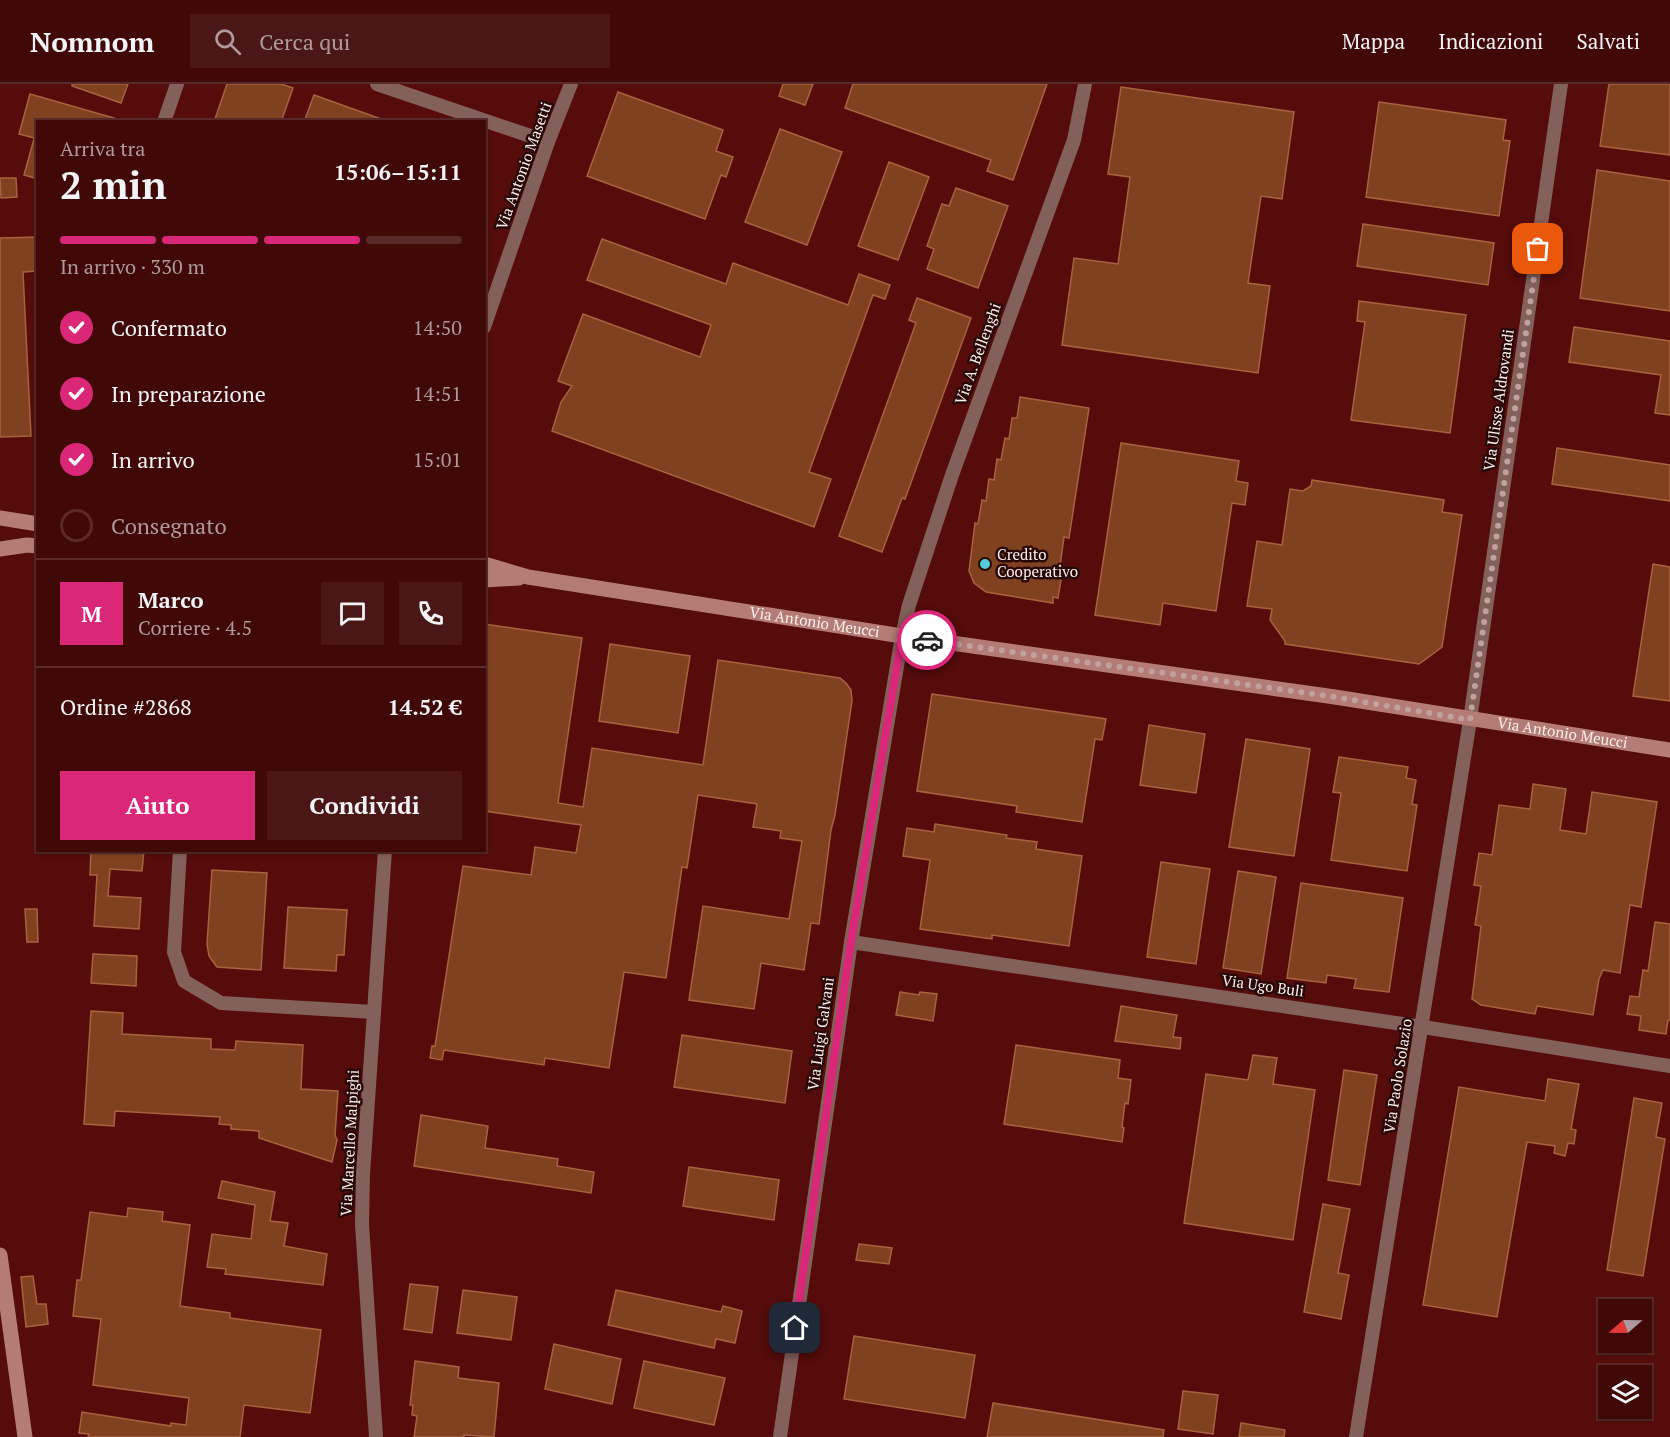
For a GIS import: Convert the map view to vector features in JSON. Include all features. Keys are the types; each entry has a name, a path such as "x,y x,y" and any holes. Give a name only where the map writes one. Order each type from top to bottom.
{"street":[{"path":"165,120 177,84"},
{"path":"377,84 484,120"},
{"name":"Via Antonio Masetti","path":"486,321 571,84"},
{"name":"Via A. Bellenghi","path":"902,636 909,605 952,475 1074,140 1085,84"},
{"name":"Via Ulisse Aldrovandi","path":"1470,720 1561,84"},
{"path":"486,121 549,142"},
{"path":"0,518 35,522"},
{"path":"0,549 36,546"},
{"name":"Via Antonio Meucci","path":"486,565 528,577 902,636 1335,697 1670,750"},
{"name":"Via Antonio Meucci","path":"486,580 528,577"},
{"name":"Via Luigi Galvani","path":"780,1437 851,942 902,636"},
{"name":"Via Paolo Solazio","path":"1356,1437 1470,720"},
{"path":"180,852 174,952 184,981 220,1003 374,1012"},
{"name":"Via Marcello Malpighi","path":"376,1437 362,1224 363,1174 385,852"},
{"name":"Via Ugo Buli","path":"851,942 1670,1066"},
{"path":"0,1255 25,1437"}],"building":[{"path":"72,84 128,84 121,103 72,86"},
{"path":"227,84 281,84 293,88 282,120 215,120"},
{"path":"783,84 813,84 805,105 779,96"},
{"path":"853,84 1047,84 1013,180 987,171 991,160 845,108"},
{"path":"1609,84 1670,84 1670,155 1600,146"},
{"path":"1121,87 1294,112 1282,199 1261,196 1248,283 1270,286 1258,373 1062,345 1074,258 1118,264 1130,177 1108,174"},
{"path":"618,92 723,130 716,151 733,157 726,177 721,175 705,219 587,176"},
{"path":"30,94 114,118 114,120 36,120 36,138 19,134"},
{"path":"314,95 384,120 305,120"},
{"path":"1379,102 1506,120 1503,140 1510,141 1499,216 1366,197"},
{"path":"780,129 842,152 807,245 745,222"},
{"path":"34,139 36,140 36,178 24,175"},
{"path":"889,162 929,177 898,260 858,246"},
{"path":"1597,170 1670,181 1670,311 1580,298"},
{"path":"0,178 16,178 17,197 1,198"},
{"path":"956,188 1008,206 978,288 927,269 934,249 927,246 942,204 949,206"},
{"path":"1363,224 1494,243 1488,285 1357,266"},
{"path":"36,237 36,271 23,272 31,436 0,437 0,238"},
{"path":"602,239 726,284 733,263 848,305 859,274 890,285 885,299 873,295 809,472 831,479 814,527 552,431 561,402 572,386 558,381 583,314 700,357 711,325 587,280"},
{"path":"917,298 971,318 905,499 902,498 882,552 839,536 916,323 909,320"},
{"path":"1359,301 1466,315 1450,433 1351,420 1365,322 1357,321"},
{"path":"1574,327 1670,341 1670,415 1655,413 1661,375 1569,362"},
{"path":"1020,397 1089,408 1069,538 1064,537 1060,566 1063,567 1058,598 1053,597 1053,603 986,592 974,583 969,571 975,523 978,524 982,500 986,501 989,479 994,480 997,459 1001,460 1005,438 1009,439 1012,418 1017,418"},
{"path":"1121,443 1239,461 1236,481 1248,483 1245,505 1232,503 1216,611 1163,603 1160,625 1095,615"},
{"path":"1557,448 1670,465 1670,501 1552,484"},
{"path":"1312,480 1444,500 1442,512 1462,515 1442,647 1419,664 1285,644 1270,620 1272,609 1247,606 1257,541 1282,545 1290,489 1303,491 1311,486"},
{"path":"1653,564 1670,567 1670,701 1633,696"},
{"path":"486,624 582,638 558,803 583,807 592,748 703,765 718,660 840,678 851,690 852,701 831,830 819,924 811,923 804,970 761,963 754,1009 689,1000 703,906 789,919 802,841 780,838 781,831 753,827 757,804 698,795 687,868 682,867 666,978 624,972 609,1068 545,1058 544,1065 444,1050 442,1060 430,1058 432,1046 435,1046 463,866 531,875 535,847 576,853 581,825 486,811"},
{"path":"610,644 690,656 678,733 599,721"},
{"path":"932,694 1106,719 1102,740 1095,739 1082,822 1016,812 1017,806 917,791"},
{"path":"1149,725 1205,734 1196,793 1140,785"},
{"path":"1246,739 1310,749 1294,856 1229,847"},
{"path":"1339,757 1408,767 1406,778 1416,780 1412,804 1417,805 1407,871 1331,860 1341,793 1333,792"},
{"path":"1533,784 1566,789 1560,830 1586,834 1592,792 1657,802 1641,907 1630,905 1620,973 1603,970 1599,979 1593,1015 1537,1006 1535,1014 1481,1005 1472,999 1481,926 1475,925 1481,886 1474,885 1479,853 1492,855 1499,805 1530,809"},
{"path":"935,824 1007,835 1006,838 1037,842 1036,849 1082,856 1069,946 992,935 992,939 920,929 930,860 903,856 907,828 934,832"},
{"path":"91,852 144,852 142,871 110,869 108,896 141,898 139,929 94,926 97,875 90,875"},
{"path":"1161,862 1210,869 1196,964 1147,957"},
{"path":"212,870 267,873 261,970 217,967 209,956 207,944"},
{"path":"1238,871 1276,877 1261,974 1223,968"},
{"path":"1301,883 1403,898 1389,992 1354,988 1356,979 1327,975 1326,983 1287,978"},
{"path":"288,907 347,910 344,955 337,955 336,971 284,968"},
{"path":"25,909 37,909 38,942 27,942"},
{"path":"1655,922 1670,924 1670,1020 1668,1020 1666,1034 1639,1030 1641,1016 1627,1014 1630,996 1639,997 1643,970 1648,971"},
{"path":"93,954 137,956 136,986 91,983"},
{"path":"900,992 919,995 920,992 937,994 933,1021 896,1015"},
{"path":"1121,1006 1177,1015 1173,1037 1181,1038 1180,1049 1115,1041"},
{"path":"91,1011 123,1013 122,1034 211,1039 211,1049 235,1050 236,1041 303,1045 301,1089 338,1091 335,1135 337,1140 332,1162 259,1138 259,1131 231,1129 231,1125 219,1124 220,1117 115,1111 114,1126 84,1124"},
{"path":"682,1035 792,1051 785,1103 674,1087"},
{"path":"1016,1045 1120,1060 1118,1078 1131,1080 1128,1104 1125,1103 1122,1142 1004,1124"},
{"path":"1253,1055 1277,1058 1273,1084 1315,1090 1293,1240 1184,1223 1206,1074 1248,1080"},
{"path":"1344,1070 1377,1075 1360,1185 1328,1180"},
{"path":"1548,1079 1579,1084 1571,1129 1576,1130 1574,1144 1568,1143 1565,1156 1554,1153 1555,1146 1527,1142 1497,1317 1423,1305 1459,1087 1545,1101"},
{"path":"1634,1098 1662,1103 1656,1137 1665,1139 1643,1276 1607,1270"},
{"path":"421,1115 488,1126 485,1148 558,1159 557,1166 594,1172 591,1193 414,1166"},
{"path":"689,1167 779,1180 774,1220 683,1206"},
{"path":"222,1181 275,1192 270,1221 288,1223 284,1246 327,1254 323,1285 225,1274 226,1269 207,1267 212,1234 251,1239 255,1205 218,1198"},
{"path":"1323,1204 1350,1209 1338,1273 1349,1275 1341,1319 1304,1312"},
{"path":"128,1208 163,1212 162,1221 190,1225 180,1306 230,1313 230,1318 321,1330 310,1413 244,1405 240,1437 88,1437 89,1434 79,1433 82,1412 171,1426 171,1423 186,1425 189,1398 93,1385 101,1319 73,1316 77,1280 81,1280 90,1212 127,1217"},
{"path":"859,1244 892,1248 889,1264 856,1260"},
{"path":"33,1276 37,1304 46,1304 48,1324 26,1327 21,1277"},
{"path":"410,1284 438,1287 432,1333 404,1329"},
{"path":"463,1290 517,1297 511,1340 457,1333"},
{"path":"616,1290 721,1312 723,1306 742,1311 735,1343 716,1339 714,1348 608,1325"},
{"path":"854,1336 975,1355 965,1418 844,1399"},
{"path":"554,1344 621,1359 612,1404 545,1389"},
{"path":"415,1361 459,1367 458,1378 499,1383 494,1437 464,1435 464,1437 414,1437 417,1416 412,1415 413,1405 410,1405"},
{"path":"644,1361 725,1378 714,1425 634,1408"},
{"path":"1183,1391 1218,1395 1213,1434 1178,1429"},
{"path":"993,1403 1164,1430 1163,1437 987,1437"},
{"path":"1241,1423 1285,1430 1284,1437 1239,1437"}],"way so far":[{"path":"927,640 1335,697 1470,720 1538,249"}],"place":[{"name":"Credito Cooperativo","path":"985,564"}],"route":[{"path":"795,1328 851,942 902,636 927,640"}]}
